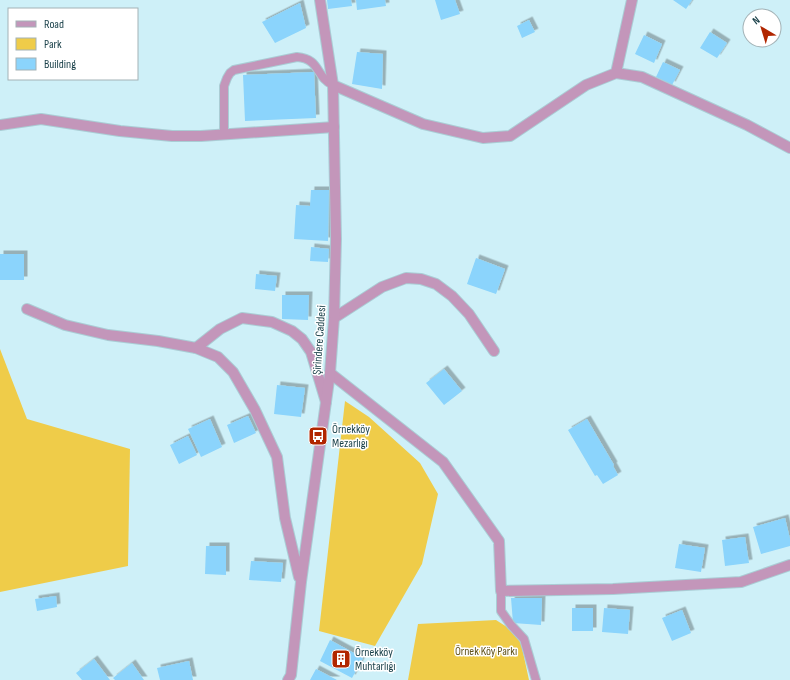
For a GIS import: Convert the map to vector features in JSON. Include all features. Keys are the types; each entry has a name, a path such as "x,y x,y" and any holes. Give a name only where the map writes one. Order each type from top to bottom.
{"street":[{"name":"Şirindere Caddesi","path":"288,680 290,675 300,582 330,373 334,318 336,239 333,85 320,0"},
{"path":"616,73 632,0"},
{"path":"333,85 423,124 483,138 510,136 586,85 616,73 642,76 747,125 790,148"},
{"path":"0,125 41,120 172,136 202,136 334,127"},
{"path":"334,318 382,287 406,278 421,279 436,284 452,296 470,314 494,351"},
{"path":"27,309 65,325 101,333 196,348 218,357 233,372 255,410 277,457 285,518 300,582"},
{"path":"196,348 220,329 242,318 272,322 292,331 302,339 311,352 326,402"},
{"path":"330,373 443,462 499,541 501,591 613,589 741,582 790,565"}],"lane":[{"path":"224,134 224,86 230,73 234,70 298,57 308,59 312,62 322,77 333,85"},
{"path":"501,591 501,610 511,625 524,639 536,680"}],"green space":[{"path":"0,349 27,419 130,449 128,566 0,592"},
{"path":"345,401 369,417 420,463 438,494 422,564 375,646 319,631"},
{"name":"Örnek Köy Parkı","path":"496,620 510,629 521,643 529,680 408,680 418,624"}],"building":[{"path":"327,0 351,0 352,6 328,9"},
{"path":"356,0 385,0 386,6 357,10"},
{"path":"435,0 455,0 460,14 441,20"},
{"path":"673,0 692,0 686,9"},
{"path":"300,3 306,28 275,43 262,22"},
{"path":"529,20 535,32 522,38 517,26"},
{"path":"710,32 727,43 717,58 700,48"},
{"path":"644,35 662,44 654,63 635,54"},
{"path":"357,52 383,54 382,89 352,84"},
{"path":"663,62 680,70 672,85 656,77"},
{"path":"314,72 316,118 245,121 243,75"},
{"path":"311,190 329,190 328,241 294,239 296,205 310,206"},
{"path":"311,247 329,249 328,262 310,261"},
{"path":"0,254 24,254 24,280 0,280"},
{"path":"476,258 505,269 496,294 467,284"},
{"path":"256,274 277,276 275,291 255,289"},
{"path":"282,295 309,295 308,320 282,319"},
{"path":"444,369 462,391 444,405 426,383"},
{"path":"277,385 305,388 301,417 274,414"},
{"path":"248,416 256,433 234,443 227,425"},
{"path":"210,419 222,447 201,457 188,429"},
{"path":"587,419 614,465 613,466 618,475 603,484 597,475 595,476 568,430"},
{"path":"188,436 197,455 179,464 170,445"},
{"path":"785,518 790,539 790,546 761,554 753,527"},
{"path":"745,537 749,563 725,566 722,540"},
{"path":"679,544 705,548 701,572 675,568"},
{"path":"206,546 226,546 226,575 205,574"},
{"path":"251,561 283,563 281,582 249,580"},
{"path":"56,596 57,607 37,611 35,599"},
{"path":"511,598 542,598 541,625 513,623"},
{"path":"572,608 593,608 593,631 572,631"},
{"path":"604,608 630,610 628,634 602,632"},
{"path":"682,610 691,633 672,641 662,618"},
{"name":"Örnekköy Muhtarlığı","path":"330,640 363,658 352,678 320,661"},
{"path":"94,659 110,680 82,680 76,673"},
{"path":"189,661 193,680 160,680 157,668"},
{"path":"132,663 144,680 115,680 113,678"},
{"path":"316,669 337,680 310,680"}],"place":[{"name":"Örnekköy Mezarlığı","path":"318,436"},
{"name":"Örnekköy Muhtarlığı","path":"341,659"}]}
